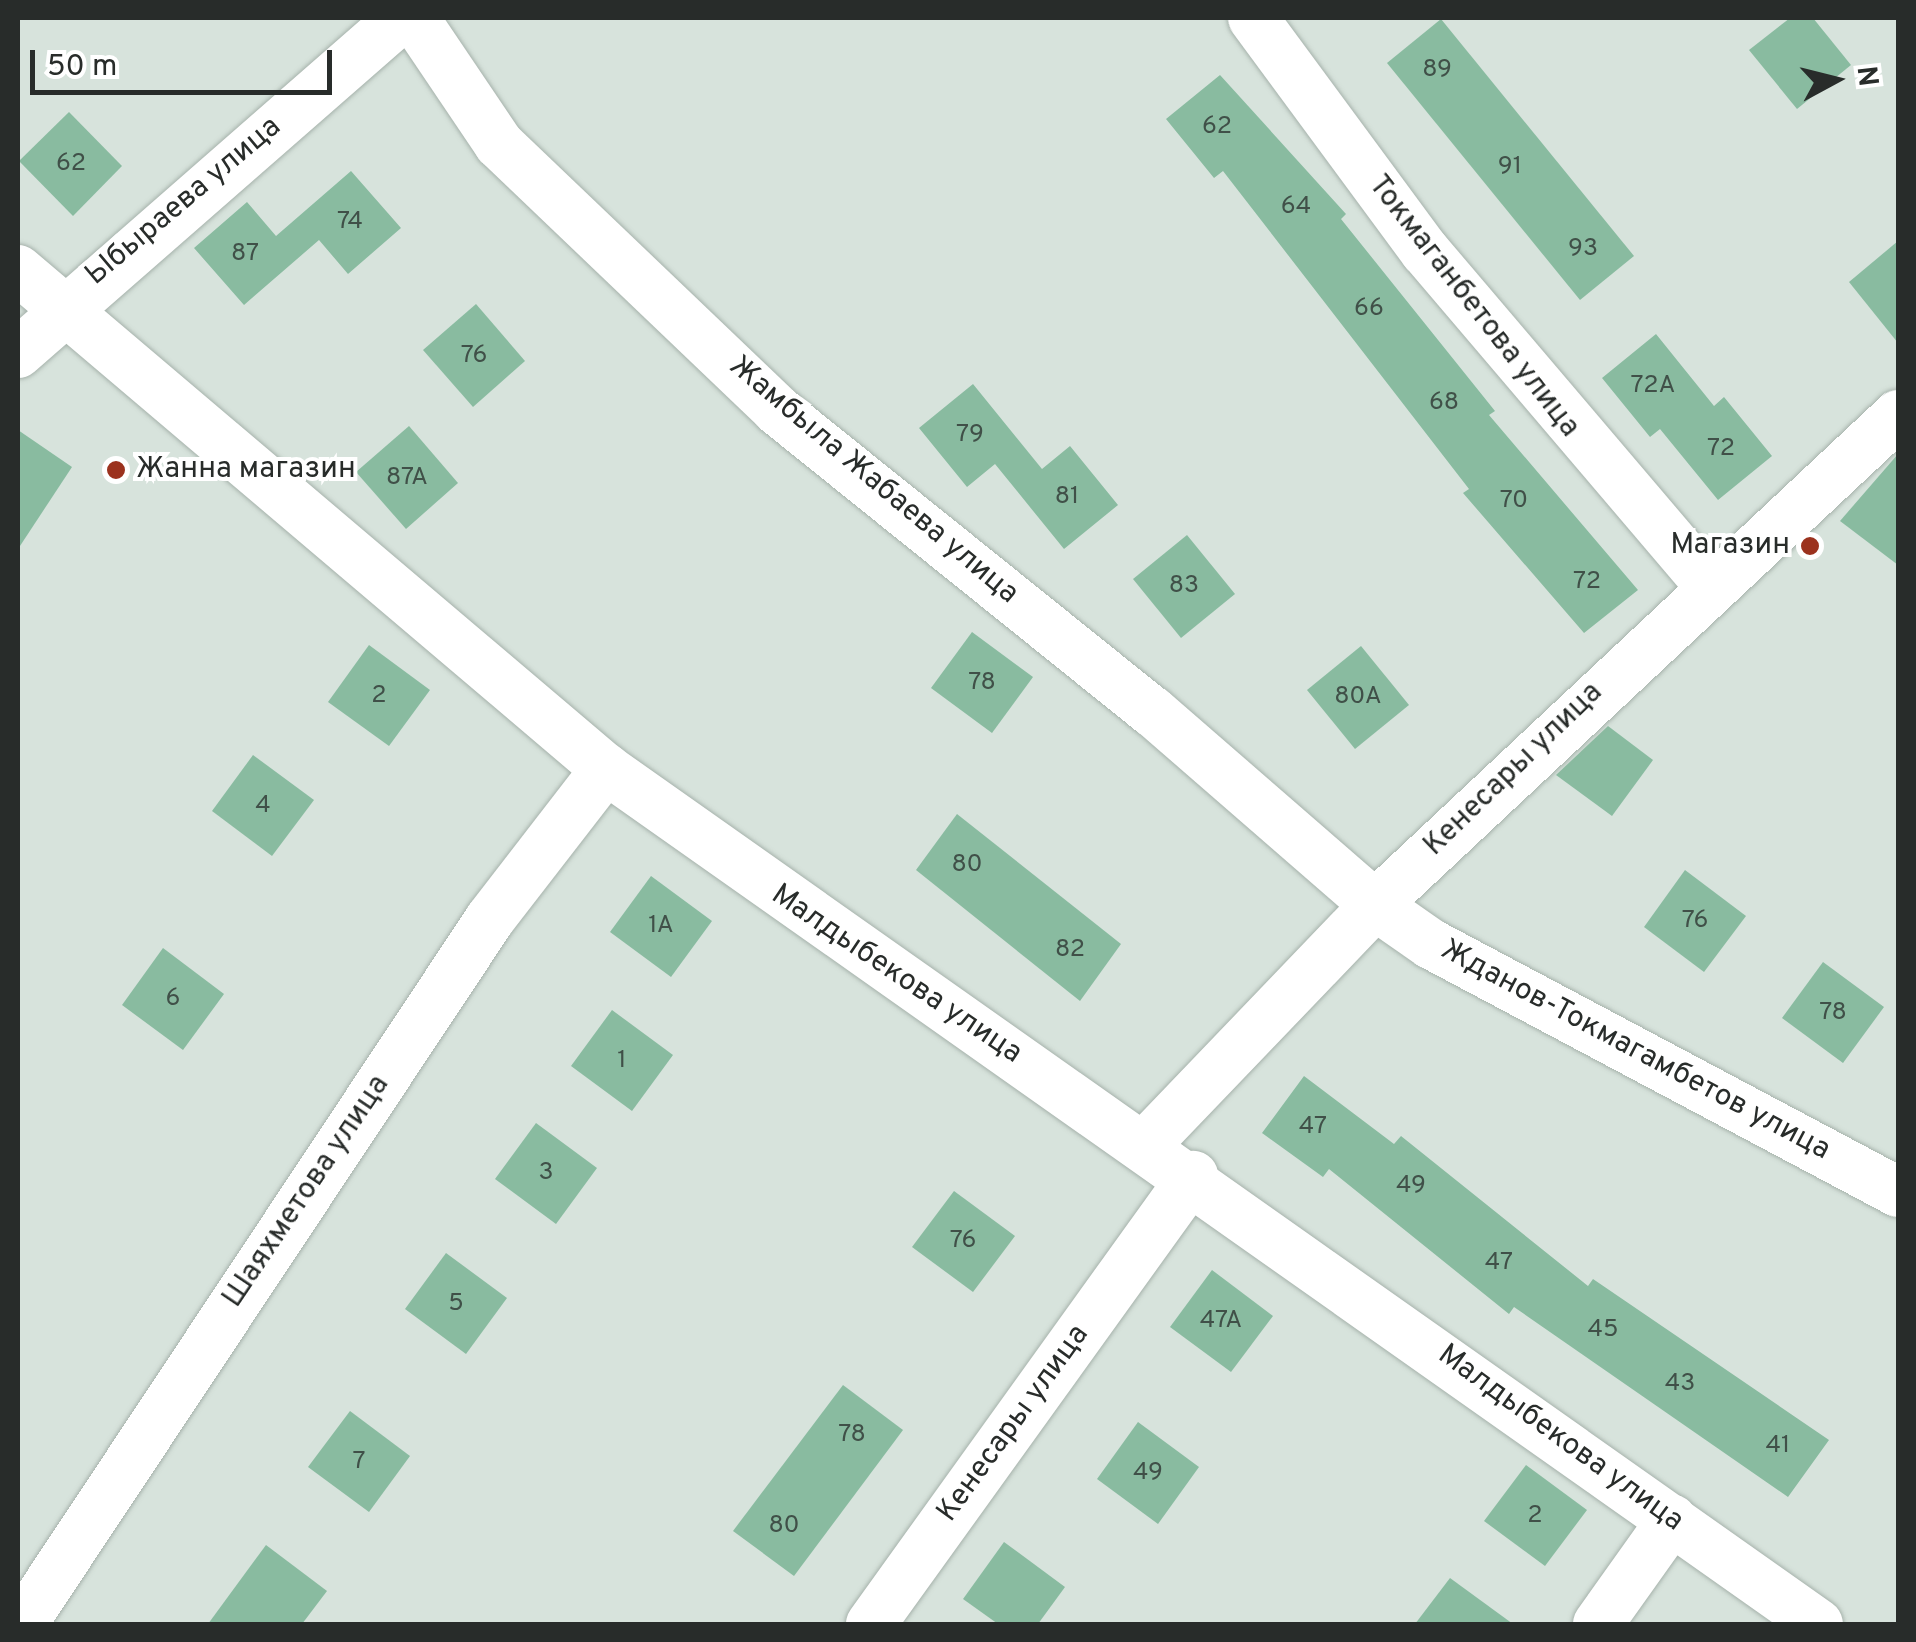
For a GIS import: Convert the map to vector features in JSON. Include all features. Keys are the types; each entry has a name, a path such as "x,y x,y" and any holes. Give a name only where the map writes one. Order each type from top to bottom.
{"street":[{"name":"Ыбыраева улица","path":"18,353 59,308 402,18"},
{"name":"Жамбыла Жабаева улица","path":"414,18 499,144 777,410 1375,905"},
{"name":"Токмаганбетова улица","path":"1253,18 1424,251 1708,584"},
{"name":"Малдыбекова улица","path":"18,270 606,769 870,963 1147,1143 1818,1624"},
{"name":"Кенесары улица","path":"1147,1143 1375,905 1708,584 1891,434"},
{"name":"Шаяхметова улица","path":"22,1624 490,919 606,769"},
{"name":"Жданов-Токмагамбетов улица","path":"1375,905 1431,944 1898,1192"},
{"name":"Кенесары улица","path":"870,1624 1192,1176"},
{"path":"1598,1624 1672,1520"}],"building":[{"path":"1790,18 1813,18 1851,65 1797,109 1749,50"},
{"path":"1441,19 1634,256 1580,300 1387,63"},
{"path":"1220,75 1346,214 1341,219 1495,411 1489,415 1638,590 1584,633 1463,493 1469,489 1223,171 1214,178 1166,119"},
{"path":"69,112 122,166 73,216 19,161"},
{"path":"351,171 401,228 348,274 319,240 244,305 194,248 247,202 276,236"},
{"path":"1898,241 1898,343 1849,282"},
{"path":"476,304 525,361 473,407 423,350"},
{"path":"1656,334 1714,406 1724,397 1772,456 1718,500 1660,429 1650,437 1602,378"},
{"path":"973,384 1042,469 1070,446 1118,505 1064,549 995,464 967,487 919,428"},
{"path":"409,426 458,483 406,529 356,472"},
{"path":"18,430 72,467 18,549"},
{"path":"1898,454 1898,565 1840,521"},
{"path":"1187,535 1235,594 1181,638 1133,579"},
{"path":"972,632 1033,677 992,733 931,688"},
{"path":"369,645 430,690 389,746 328,702"},
{"path":"1361,646 1409,705 1355,749 1307,690"},
{"path":"1608,726 1653,760 1612,816 1556,775"},
{"path":"253,755 314,800 272,856 212,811"},
{"path":"957,814 1121,944 1080,1001 916,870"},
{"path":"1685,870 1746,916 1704,972 1644,927"},
{"path":"651,876 712,921 671,977 610,932"},
{"path":"163,948 224,994 183,1050 122,1005"},
{"path":"1823,962 1884,1007 1843,1063 1782,1018"},
{"path":"612,1010 673,1055 632,1111 571,1066"},
{"path":"1304,1076 1394,1144 1401,1136 1588,1286 1593,1279 1829,1440 1788,1497 1514,1307 1509,1314 1329,1169 1323,1177 1262,1133"},
{"path":"536,1123 597,1168 556,1224 495,1179"},
{"path":"954,1191 1015,1236 973,1292 912,1247"},
{"path":"446,1253 507,1298 466,1354 405,1309"},
{"path":"1212,1270 1273,1316 1231,1372 1170,1327"},
{"path":"843,1385 903,1430 794,1576 733,1531"},
{"path":"350,1411 410,1456 369,1512 308,1467"},
{"path":"1138,1422 1199,1467 1158,1524 1097,1479"},
{"path":"1526,1465 1587,1510 1545,1566 1484,1521"},
{"path":"1004,1542 1065,1587 1038,1624 998,1624 963,1599"},
{"path":"266,1545 327,1591 302,1624 208,1624"},
{"path":"1450,1578 1513,1624 1415,1624"}],"place":[{"name":"Жанна магазин","path":"116,470"},
{"name":"Магазин","path":"1810,546"}]}
